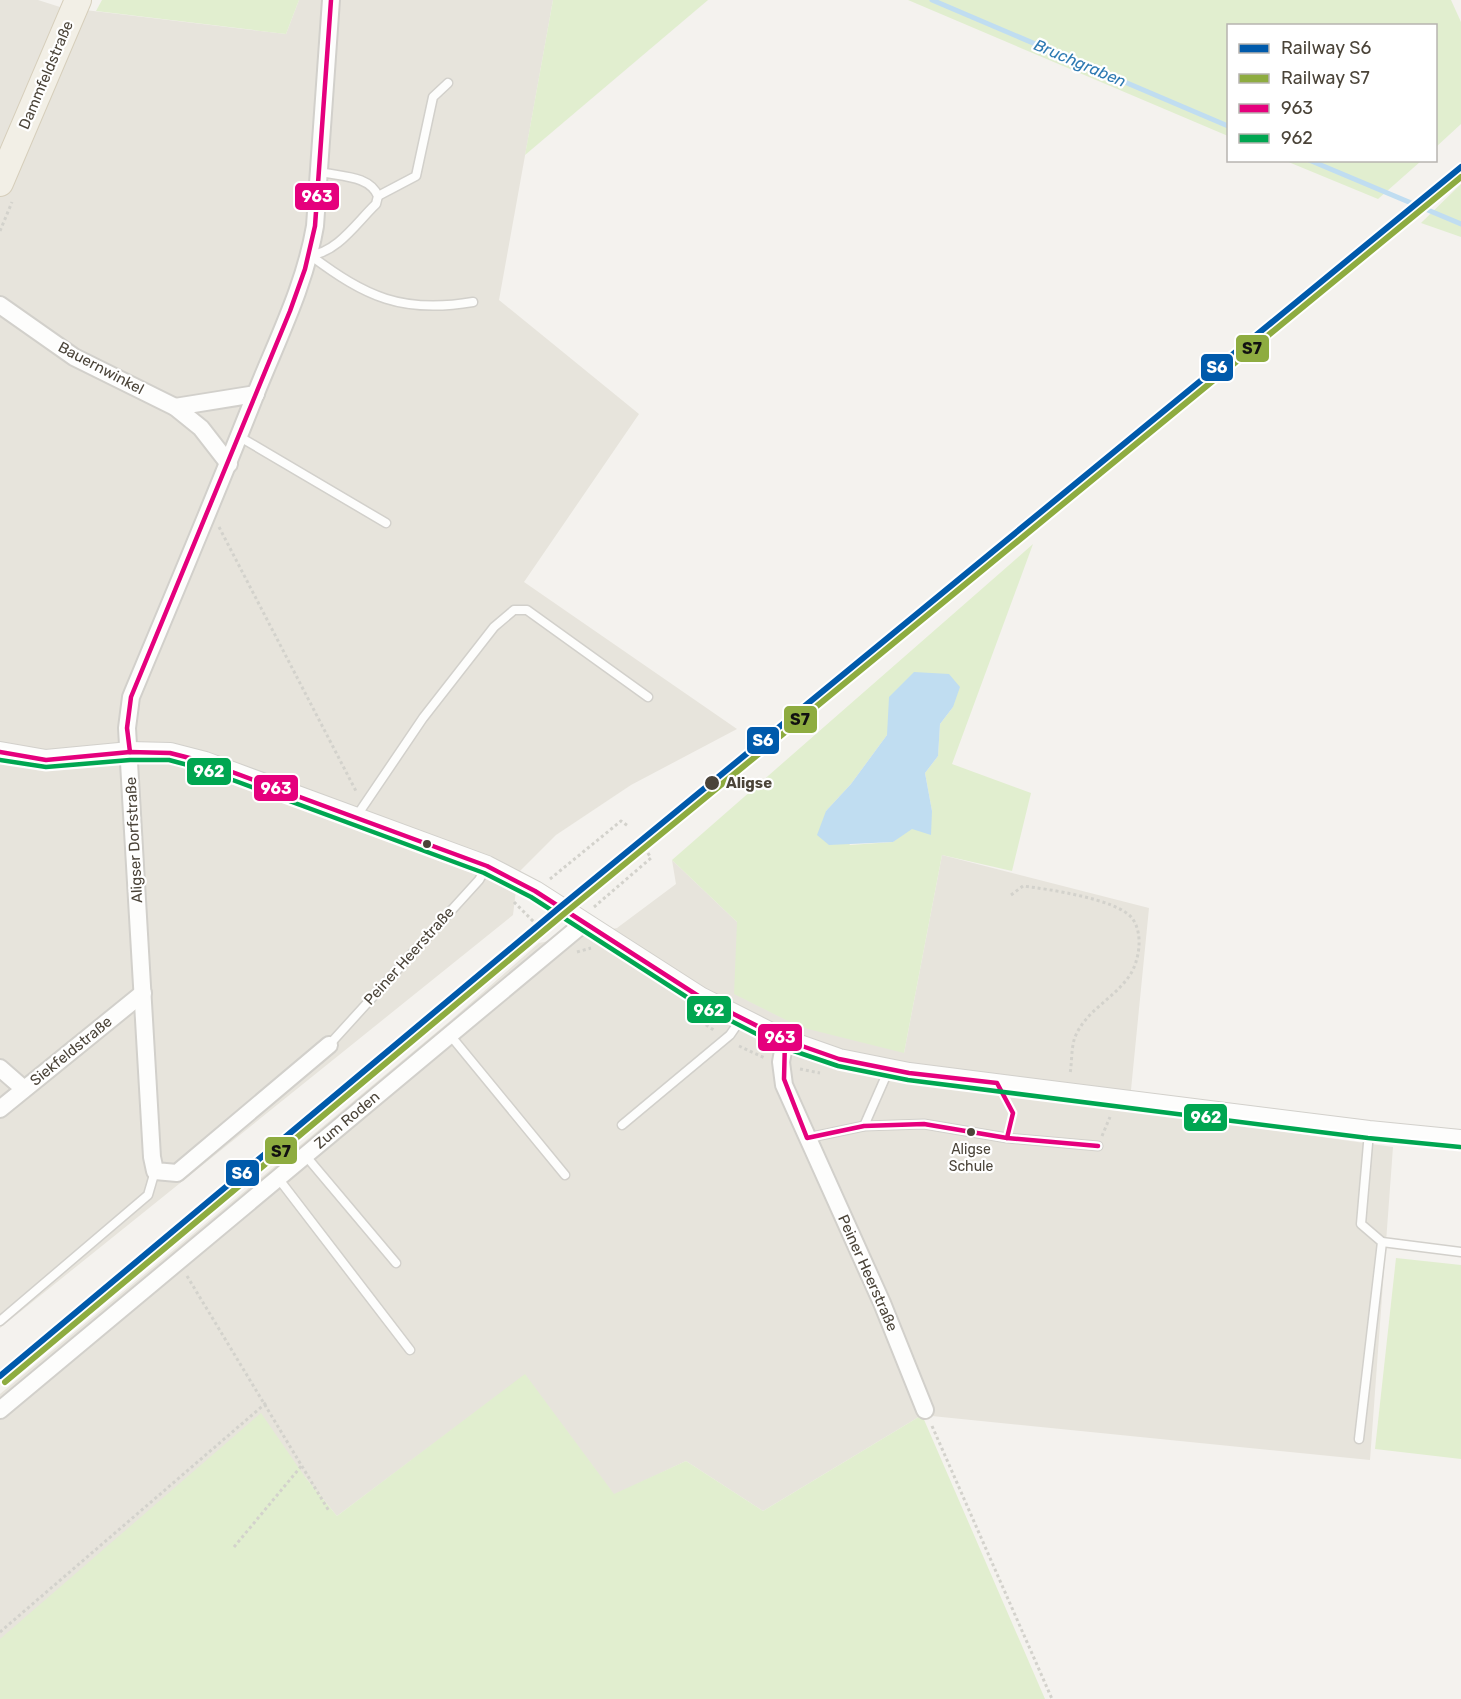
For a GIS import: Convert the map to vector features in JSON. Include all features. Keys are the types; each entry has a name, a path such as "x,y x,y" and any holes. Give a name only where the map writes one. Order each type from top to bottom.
{"main road":[{"name":"Dammfeldstraße","path":"0,183 10,149 78,0"}],"street":[{"name":"Aligser Dorfstraße","path":"155,1171 152,1157 131,828 130,752 127,728 131,697 296,299 310,255 315,226 317,171 331,0"},
{"name":"Bauernwinkel","path":"0,305 74,357 175,407 201,428 228,464"},
{"path":"175,407 256,394"},
{"path":"0,752 46,760 130,752 170,753 205,762 359,812 487,866 536,891 685,987 785,1040 839,1059 889,1069 1068,1093 1369,1131 1461,1140"},
{"name":"Zum Roden","path":"0,1410 584,923"},
{"name":"Siekfeldstraße","path":"0,1109 143,993"},
{"name":"Peiner Heerstraße","path":"785,1040 781,1062 784,1085 882,1304 925,1410"},
{"path":"155,1171 177,1173 329,1045"},
{"path":"0,1068 24,1089"}],"lane":[{"path":"378,196 416,176 433,97 447,83"},
{"path":"310,255 323,254 332,248 376,204 378,196 376,190 365,181 317,171"},
{"path":"310,255 360,289 387,301 416,307 473,302"},
{"path":"240,437 386,523"},
{"path":"359,812 449,684 494,627 514,610 527,610 648,697"},
{"name":"Peiner Heerstraße","path":"329,1045 479,880 487,866"},
{"path":"622,1125 726,1039 741,1018"},
{"path":"450,1035 565,1175"},
{"path":"864,1126 889,1069"},
{"path":"807,1137 864,1126 924,1124 1007,1138 1098,1146"},
{"path":"1369,1131 1362,1224 1382,1242 1461,1252"},
{"path":"305,1155 396,1263"},
{"path":"0,1321 148,1195 155,1171"},
{"path":"278,1178 410,1350"},
{"path":"1359,1439 1382,1242"}],"path":[{"path":"210,510 292,663 359,812"},
{"path":"536,891 621,821 628,826"},
{"path":"584,923 592,908 651,858 646,850"},
{"path":"1011,895 1023,886 1054,890 1111,906 1132,918 1138,936 1139,955 1130,975 1113,995 1095,1009 1075,1039 1068,1093"},
{"path":"510,898 569,953 594,948"},
{"path":"691,1014 726,1039 756,1055 781,1062"},
{"path":"997,1083 1012,1113 1007,1138"},
{"path":"1098,1146 1111,1114"},
{"path":"178,1261 303,1464 329,1511"},
{"path":"0,1632 266,1403"},
{"path":"925,1410 1052,1699"},
{"path":"234,1546 303,1464"}],"shaded area":[{"path":"0,0 38,0 60,7 286,34 299,0 553,0 499,300 639,414 524,582 737,729 631,785 556,835 518,873 513,915 0,1328"},
{"path":"942,855 1149,908 1129,1110 1393,1147 1370,1460 922,1415 763,1511 686,1461 614,1495 525,1375 337,1516 305,1477 0,1699 0,1394 450,1021 539,943 617,928 676,884 672,860 737,922 904,1053"}],"green space":[{"path":"102,0 299,0 286,34 96,11"},
{"path":"553,0 708,0 525,155"},
{"path":"908,0 1451,0 1461,22 1461,124 1437,146 1437,24 1227,24 1227,136"},
{"path":"1288,162 1420,162 1378,199"},
{"path":"1461,184 1461,237 1421,223"},
{"path":"1033,544 952,764 1031,793 1012,871 942,855 904,1053 800,1027 734,994 737,922 672,860","holes":["953,707 940,724 938,756 925,773 932,811 893,842 850,845 826,811 851,784 887,735"]},
{"path":"1396,1258 1461,1265 1461,1459 1375,1449"},
{"path":"525,1374 614,1494 686,1461 763,1511 922,1415 1045,1699 0,1699 0,1639 261,1413 305,1477 337,1516"}],"water":[{"path":"914,672 949,674 960,687 953,707 940,724 938,756 925,773 932,811 931,835 912,829 893,842 829,845 817,835 826,811 851,784 887,735 889,697"}],"waterway":[{"name":"Bruchgraben","path":"932,0 1227,126"},
{"name":"Bruchgraben","path":"1314,162 1461,224"}],"rail line":[{"name":"S6","path":"0,1376 560,907 1461,167"},
{"name":"S7","path":"5,1382 565,913 1461,177"}],"transit line":[{"name":"963","path":"130,752 127,728 131,697 290,311 305,269 315,226 331,0"},
{"name":"963","path":"0,752 46,760 130,752 170,753 205,762 487,866 535,891 700,997 785,1040 839,1059 909,1073 997,1083 1013,1113 1007,1138"},
{"name":"962","path":"0,760 46,767 130,760 169,760 203,769 484,873 531,897 696,1003 782,1047 838,1066 908,1080 1368,1138 1460,1147"},
{"name":"963","path":"785,1040 784,1079 807,1138 864,1126 924,1124 1007,1138 1098,1146"}],"place":[{"name":"Aligse","path":"712,783"},
{"name":"Aligse Schule","path":"971,1132"}]}
